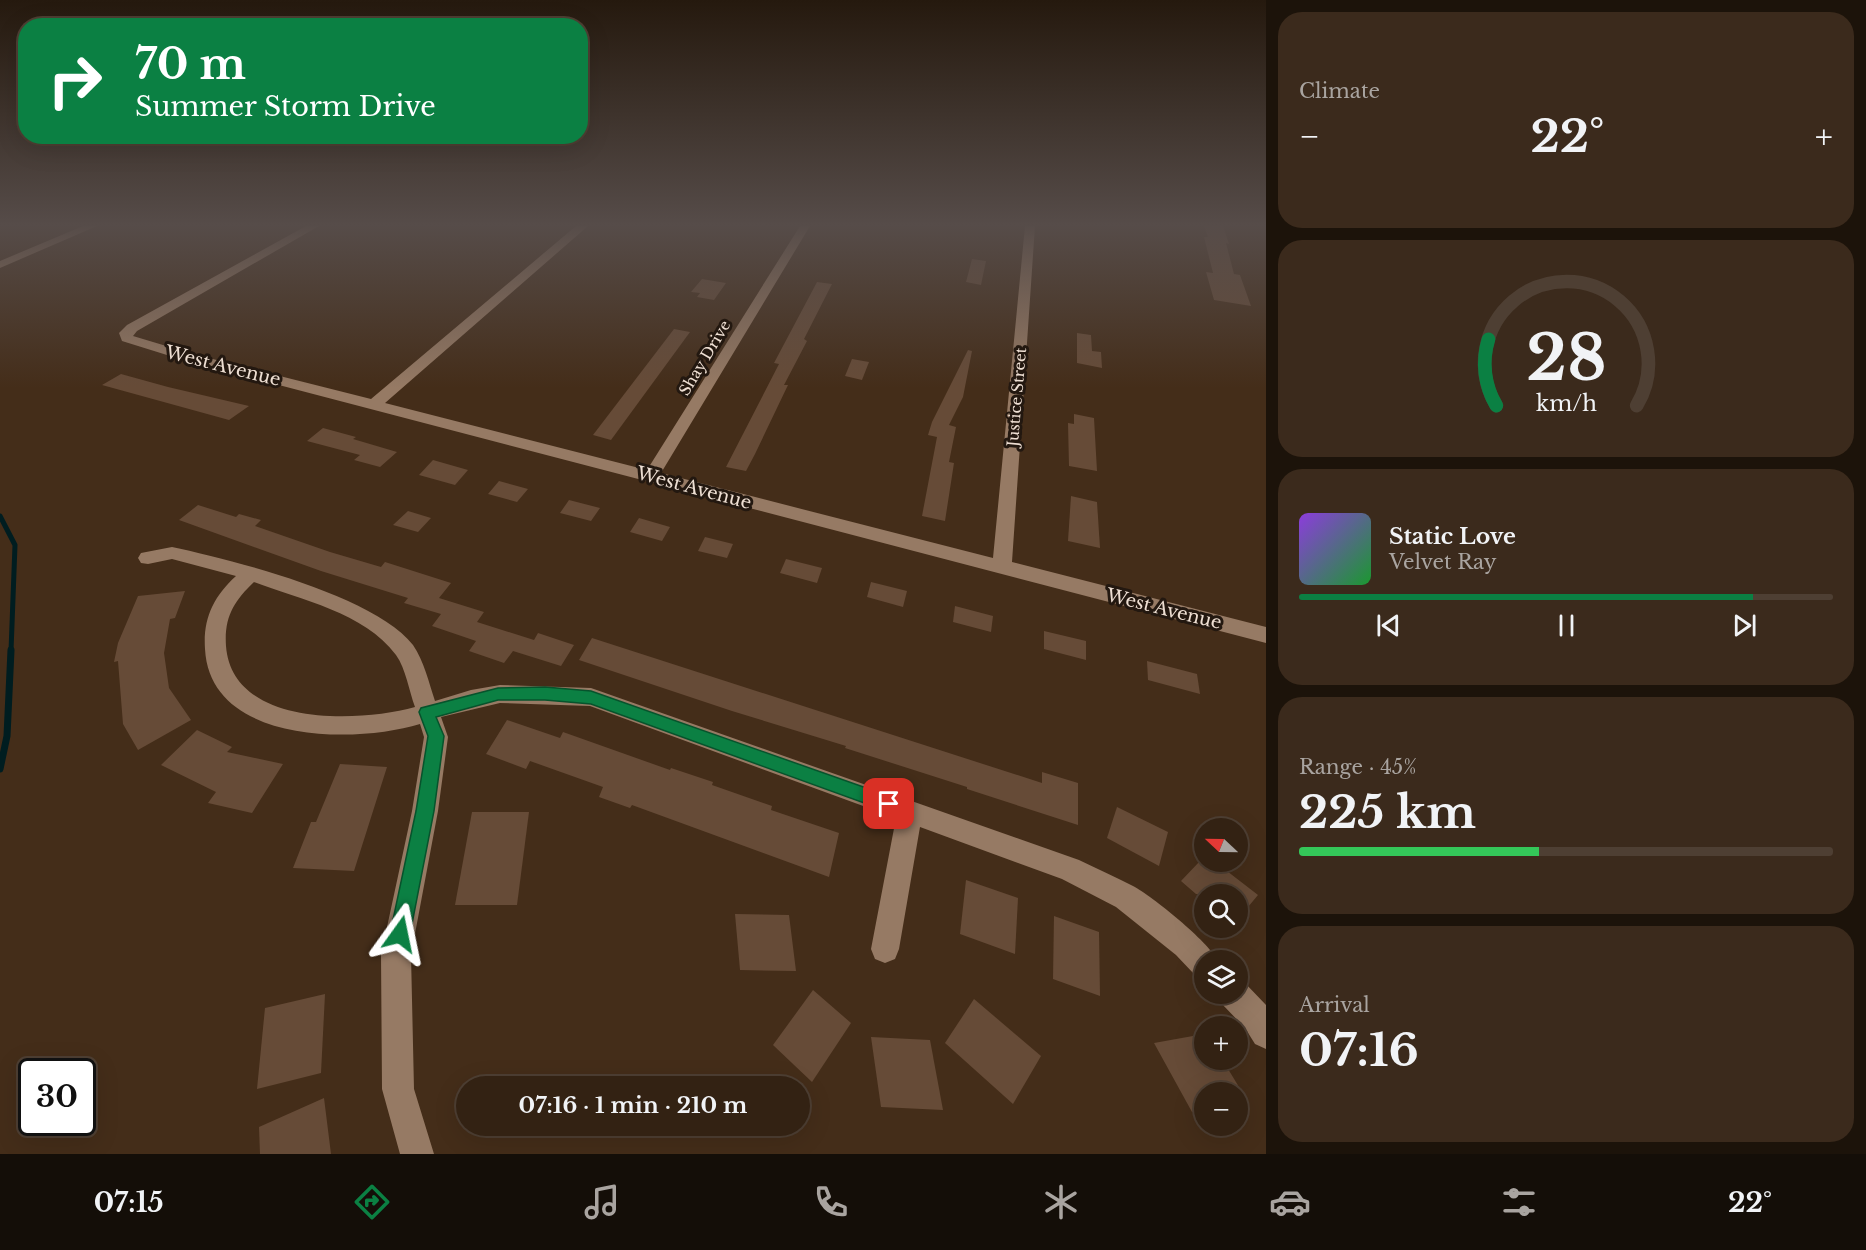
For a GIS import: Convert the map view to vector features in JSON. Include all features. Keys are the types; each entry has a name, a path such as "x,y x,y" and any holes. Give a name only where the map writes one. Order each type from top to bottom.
{"street":[{"name":"West Avenue","path":"219,280 126,333 128,338 143,345 1266,635"},
{"path":"374,405 520,280"},
{"name":"Shay Drive","path":"651,476 772,280"},
{"name":"Justice Street","path":"1002,567 1026,280"},
{"path":"148,558 172,553 251,574 352,610 387,633 405,651 409,659 436,736 396,955 398,1089 417,1154"},
{"path":"251,574 229,593 216,614 215,644 218,672 243,701 270,715 314,724 344,726 381,724 498,694 591,697 1069,869 1126,897 1194,953"},
{"path":"885,948 910,812"},
{"path":"1244,1004 1256,1017 1266,1033"}],"building":[{"path":"701,280 726,283 714,300 697,297 700,293 691,292"},
{"path":"967,280 982,280 981,285 966,282"},
{"path":"1208,280 1242,280 1251,306 1214,300"},
{"path":"817,282 832,284 804,339 807,341 784,385 788,385 755,454 746,471 726,467 779,364 774,363"},
{"path":"674,329 690,332 611,440 593,435"},
{"path":"1077,333 1091,335 1092,351 1101,352 1102,368 1077,363"},
{"path":"968,350 972,351 963,397 949,425 956,427 949,462 954,463 945,521 922,516 937,437 928,435 932,422"},
{"path":"852,359 869,362 862,380 845,376"},
{"path":"121,374 249,406 229,420 102,385"},
{"path":"1074,414 1094,418 1097,471 1069,466 1068,423 1074,424"},
{"path":"323,428 397,452 380,467 354,460 360,455 307,441"},
{"path":"433,460 468,470 455,485 419,475"},
{"path":"499,481 528,489 517,502 488,494"},
{"path":"1071,496 1097,502 1100,548 1068,541"},
{"path":"569,500 600,508 591,521 560,513"},
{"path":"198,505 236,517 239,514 261,520 255,526 330,552 381,567 385,562 451,583 439,598 484,612 477,622 534,640 538,633 574,645 561,666 513,651 504,663 469,651 476,641 432,626 441,614 404,603 408,598 321,571 179,520"},
{"path":"408,511 431,518 418,532 393,525"},
{"path":"639,518 670,527 662,541 630,532"},
{"path":"705,537 733,544 727,558 698,551"},
{"path":"786,559 822,568 817,583 780,573"},
{"path":"871,582 907,591 903,607 867,597"},
{"path":"185,591 175,618 170,619 164,653 169,688 191,720 138,750 123,724 118,661 114,662 118,643 138,596"},
{"path":"955,606 993,616 991,632 953,622"},
{"path":"1044,631 1086,641 1086,660 1044,649"},
{"path":"592,638 1042,783 1042,772 1078,783 1078,825 845,748 846,746 579,660"},
{"path":"1147,661 1197,674 1200,694 1148,680"},
{"path":"507,720 560,738 563,732 670,770 671,768 713,782 712,785 772,806 771,810 839,833 829,877 632,805 630,808 599,797 603,787 530,761 526,769 486,754"},
{"path":"197,730 232,747 227,752 283,764 252,813 208,803 216,792 161,765"},
{"path":"340,764 387,767 354,871 293,868 311,822 316,822"},
{"path":"1117,807 1168,832 1159,866 1107,838"},
{"path":"472,812 529,812 517,905 455,905"},
{"path":"1194,867 1194,872 1228,872 1244,884 1194,884 1194,892 1181,881"},
{"path":"966,880 1018,898 1015,954 960,934"},
{"path":"1248,887 1258,895 1248,907"},
{"path":"735,914 789,915 796,971 740,970"},
{"path":"1054,916 1099,932 1100,996 1053,979"},
{"path":"813,990 851,1023 812,1082 810,1076 806,1076 773,1045"},
{"path":"325,994 321,1073 257,1089 265,1008"},
{"path":"974,999 1041,1056 1013,1104 945,1043"},
{"path":"1194,1036 1194,1070 1229,1070 1236,1082 1194,1082 1194,1112 1192,1112 1154,1043"},
{"path":"871,1037 930,1040 943,1110 881,1107"},
{"path":"324,1098 331,1154 260,1154 259,1127"}],"waterway":[{"path":"0,516 15,545 11,651"},
{"path":"0,769 7,736 11,650"}],"route":[{"path":"400,934 425,811 436,736 427,712 498,694 591,697 889,804"}]}
